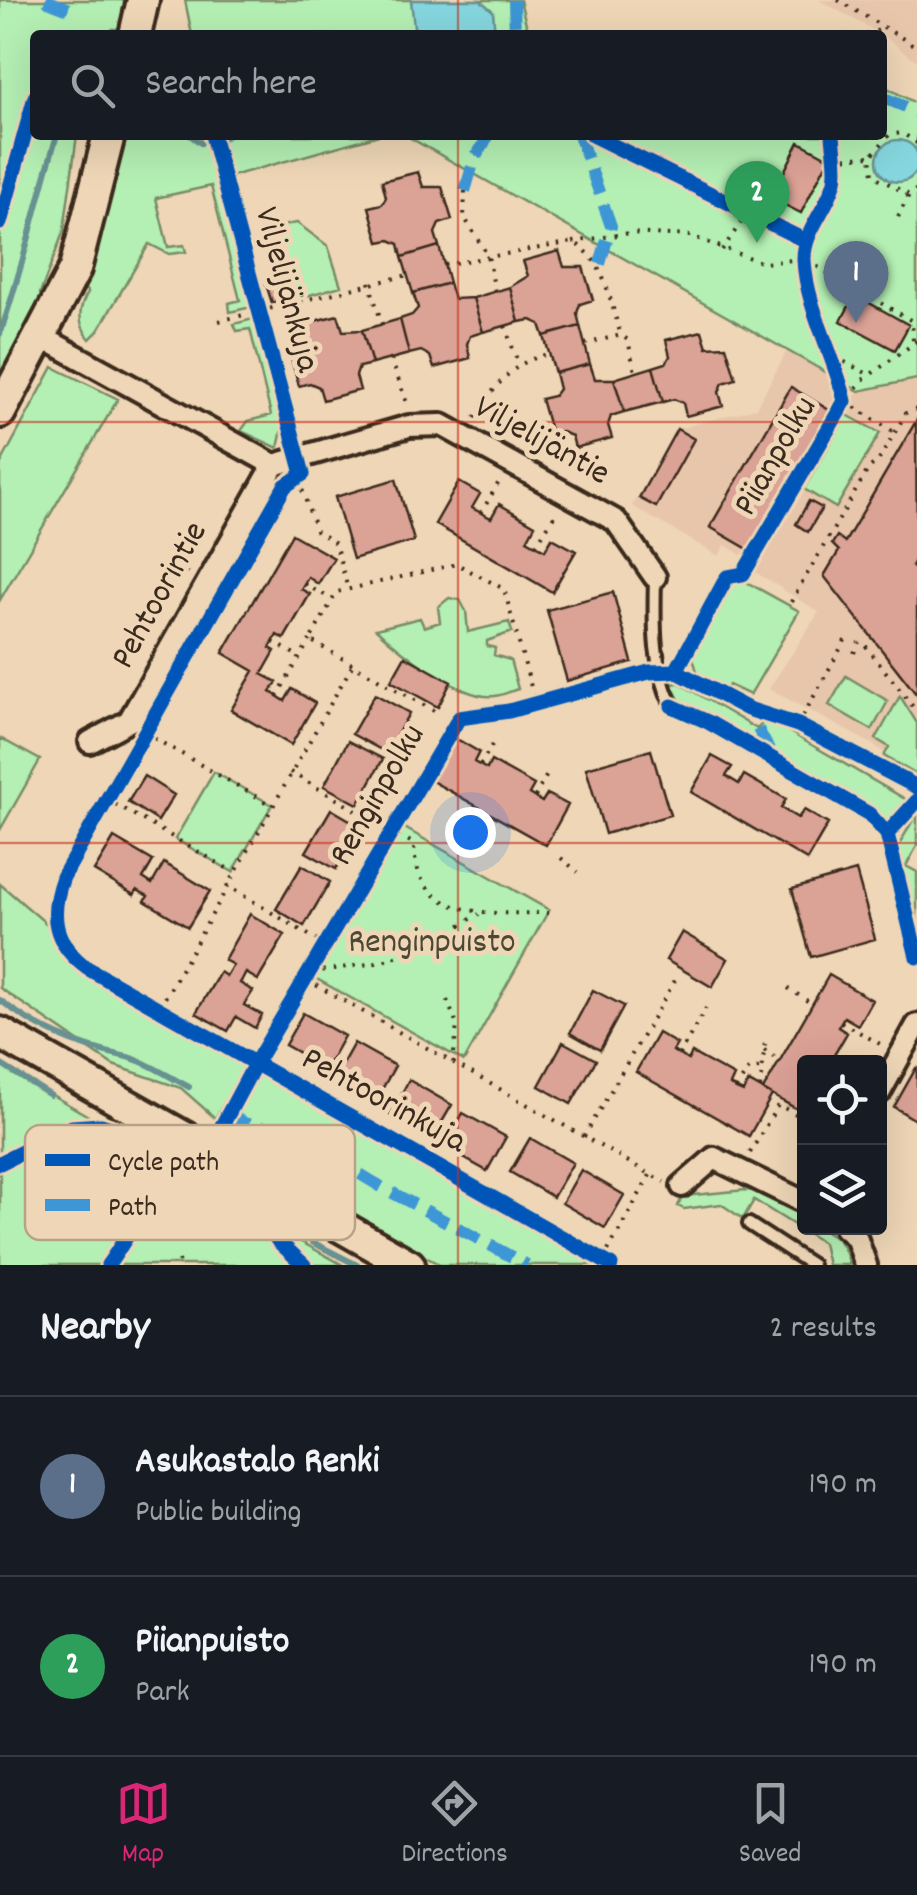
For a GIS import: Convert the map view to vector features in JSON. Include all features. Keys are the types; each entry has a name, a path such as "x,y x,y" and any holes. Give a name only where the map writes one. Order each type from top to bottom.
{"street":[{"path":"136,30 142,0"},
{"path":"0,412 76,268 108,140"},
{"path":"42,337 274,466"},
{"name":"Viljelijäntie","path":"274,466 294,474 409,426 442,425 616,521 655,578"},
{"name":"Pehtoorintie","path":"90,742 129,722 274,466"},
{"path":"887,1079 917,1025"},
{"path":"0,1033 166,1125"},
{"path":"673,1184 714,1158 797,1199"},
{"path":"355,1233 409,1265"},
{"path":"854,1235 866,1265"}],"lane":[{"path":"655,578 658,672 672,706"},
{"path":"749,1224 812,1265"}],"path":[{"path":"838,0 917,47"},
{"path":"879,30 884,28"},
{"path":"887,136 902,134 917,143"},
{"path":"833,140 835,179"},
{"path":"884,140 871,156 873,175 909,195"},
{"path":"835,158 871,156"},
{"path":"898,217 917,188"},
{"path":"465,191 464,217 488,256 495,292"},
{"path":"722,250 755,217 727,203"},
{"path":"883,207 917,228"},
{"path":"444,265 630,234 692,236 763,263 806,267 912,321 915,341 870,375 835,357"},
{"path":"806,241 806,267"},
{"path":"573,242 588,250 599,268 621,335 628,340 635,372"},
{"path":"219,322 408,274"},
{"path":"369,282 382,324"},
{"path":"504,326 518,363"},
{"path":"585,344 621,335"},
{"path":"472,422 496,384 518,363 549,354"},
{"path":"391,359 410,412"},
{"path":"866,378 844,401 895,432"},
{"path":"791,602 906,413 917,409"},
{"path":"294,474 316,531 335,544 348,589"},
{"path":"481,512 503,474"},
{"path":"536,545 559,506"},
{"path":"277,696 337,592 457,564 504,589 530,706 554,700"},
{"path":"304,584 332,600"},
{"path":"815,734 791,722 848,636"},
{"path":"310,640 434,711"},
{"path":"273,642 300,657"},
{"path":"854,653 859,642"},
{"path":"866,646 917,712"},
{"path":"176,1017 154,1004 352,664"},
{"path":"590,690 605,678 658,672"},
{"path":"134,750 154,716"},
{"path":"144,733 272,805"},
{"path":"480,765 495,740"},
{"path":"290,772 398,822 414,844 420,879 459,911 548,914"},
{"path":"535,798 549,772"},
{"path":"97,815 116,783"},
{"path":"106,800 234,872"},
{"path":"561,858 578,872"},
{"path":"226,885 327,946"},
{"path":"310,976 422,949 481,913"},
{"path":"297,997 336,930"},
{"path":"310,976 453,1063 650,1175 673,1184"},
{"path":"584,1137 676,977"},
{"path":"788,988 812,1004"},
{"path":"447,1000 457,1024 453,1063"},
{"path":"679,1055 706,1008"},
{"path":"841,1022 885,1046"},
{"path":"760,1088 764,1042"},
{"path":"764,1050 780,1061"},
{"path":"736,1088 748,1069 762,1068"},
{"path":"770,1099 797,1114"},
{"path":"748,1156 778,1105"},
{"path":"586,1250 607,1263 650,1175"}],"shaded area":[{"path":"819,0 917,0 917,61 887,39 887,30 873,30"},
{"path":"787,351 843,383 745,557 725,545 719,556 632,506 677,429 756,408"},
{"path":"917,379 917,775 872,744 769,689 819,612 752,570 859,391"}],"green space":[{"path":"0,0 127,0 118,29 30,30 30,140 76,140 64,230 40,294 45,299 0,380"},
{"path":"185,0 520,0 530,30 191,30"},
{"path":"887,88 917,104 917,379 859,391 414,140 887,140"},
{"path":"124,140 206,140 251,307 230,312 229,303 240,300 211,186 156,198 168,247 184,245 186,252 169,254 149,244 90,339 80,316 88,292 83,288"},
{"path":"221,140 361,140 232,176"},
{"path":"297,223 328,246 341,286 289,301 279,273 265,254 274,232"},
{"path":"253,319 283,425 278,448 241,431 248,421 271,415 250,329 237,331 234,324"},
{"path":"53,367 118,399 0,600 0,465"},
{"path":"847,415 880,433 836,508 804,489"},
{"path":"741,579 799,611 750,695 729,685 725,691 698,675 691,651 732,580"},
{"path":"449,598 460,600 466,611 468,632 509,622 512,632 487,641 487,646 495,648 494,655 510,660 518,689 495,696 466,691 432,673 376,629 420,618 424,627 440,622 438,607"},
{"path":"846,676 888,701 872,730 829,705"},
{"path":"679,683 757,729 767,719 912,803 902,818 889,821 679,699 671,684"},
{"path":"900,696 917,723 917,775 884,756 889,747 876,739"},
{"path":"0,738 40,760 0,830"},
{"path":"214,772 272,805 233,872 175,839"},
{"path":"917,813 917,846 906,866 917,872 917,925 895,852"},
{"name":"Renginpuisto","path":"401,826 549,910 464,1061 315,978"},
{"path":"0,884 48,925 65,959 83,974 246,1066 215,1118 181,1088 113,1065 0,988"},
{"path":"0,1065 104,1125 25,1125 25,1240 298,1240 343,1265 0,1265"},
{"path":"260,1074 351,1125 230,1125"},
{"path":"355,1127 601,1265 440,1265 355,1216"},
{"path":"761,1192 797,1213 797,1227 754,1200 743,1219 721,1204 684,1209 678,1206 683,1196"},
{"path":"810,1235 835,1237 850,1265 828,1265 823,1243"}],"water":[{"path":"411,0 480,0 493,11 495,30 417,30"},
{"path":"898,140 913,146 918,153 918,169 913,176 898,182 883,176 877,161 883,146"}],"building":[{"path":"799,142 829,158 801,213 771,198"},
{"path":"418,172 423,187 442,187 452,220 439,224 435,233 439,246 402,257 399,244 390,240 379,242 369,207 382,204 386,197 382,181"},
{"path":"439,246 449,283 413,293 402,257"},
{"path":"559,251 564,267 583,267 593,300 580,304 580,326 544,336 540,324 531,320 519,322 510,287 528,276 523,261"},
{"path":"278,280 284,299 272,303 266,284"},
{"path":"449,283 454,299 473,298 483,332 470,336 470,358 434,368 430,356 421,351 409,354 400,319 418,308 413,293"},
{"path":"510,287 519,322 483,332 473,298"},
{"path":"855,295 909,325 895,350 841,321"},
{"path":"338,315 343,331 362,330 372,364 359,367 356,376 360,390 323,400 319,387 310,383 299,386 289,351 302,347 306,340 302,324"},
{"path":"400,319 409,354 372,364 362,330"},
{"path":"580,326 590,364 555,373 544,336"},
{"path":"702,331 707,347 726,346 736,379 723,383 719,392 723,406 686,416 683,403 674,399 663,402 653,367 666,363 670,356 666,340"},
{"path":"590,364 595,379 614,379 624,412 611,416 608,425 612,438 575,448 572,436 562,432 551,434 541,399 554,396 559,389 555,373"},
{"path":"653,367 663,402 624,412 614,379"},
{"path":"791,387 829,410 748,549 710,527"},
{"path":"916,421 917,557 912,566 917,572 917,695 824,576 839,551 832,544 837,536 845,542"},
{"path":"677,429 694,439 656,507 639,498"},
{"path":"396,479 414,541 353,559 335,497"},
{"path":"459,482 480,494 472,508 491,518 499,504 535,525 527,540 545,550 552,538 576,551 552,592 435,524"},
{"path":"809,501 822,508 808,532 796,524"},
{"path":"292,534 334,558 318,584 308,577 301,589 310,594 284,639 277,635 270,648 275,651 262,674 277,682 271,692 285,701 292,689 315,703 291,745 231,710 254,671 223,653"},
{"path":"613,592 632,662 567,681 547,610"},
{"path":"405,656 451,682 438,707 391,681"},
{"path":"375,694 409,713 387,753 352,734"},
{"path":"455,738 479,752 474,762 487,769 491,761 534,785 529,794 542,802 547,794 568,805 546,845 432,781"},
{"path":"348,741 383,759 358,804 324,786"},
{"path":"651,750 670,815 605,834 586,768"},
{"path":"712,756 732,767 726,776 739,784 744,775 786,799 781,808 798,818 804,810 828,824 807,860 691,792"},
{"path":"144,776 174,795 158,821 128,802"},
{"path":"331,809 360,826 336,869 306,852"},
{"path":"114,838 153,861 143,878 152,884 164,863 210,891 188,927 145,901 148,896 137,890 134,895 94,871"},
{"path":"302,865 330,882 304,926 276,909"},
{"path":"856,871 875,939 811,957 792,889"},
{"path":"250,914 285,935 258,980 246,973 240,983 253,991 244,1005 262,1015 255,1028 236,1017 228,1031 196,1013 220,972 226,976 233,965 224,960"},
{"path":"682,932 728,959 712,987 666,960"},
{"path":"829,975 872,1000 858,1025 844,1017 838,1027 847,1033 834,1055 797,1055 797,1109 763,1090"},
{"path":"593,990 624,1006 600,1050 570,1033"},
{"path":"303,1013 344,1036 326,1068 285,1045"},
{"path":"658,1033 677,1044 673,1051 679,1055 688,1060 692,1053 734,1076 730,1085 736,1089 743,1092 749,1082 772,1095 749,1136 636,1072"},
{"path":"563,1042 596,1060 571,1104 539,1086"},
{"path":"354,1043 395,1066 376,1100 335,1077"},
{"path":"917,1068 917,1121 894,1107"},
{"path":"409,1080 452,1105 432,1139 390,1115"},
{"path":"463,1113 506,1137 487,1171 444,1147"},
{"path":"530,1138 573,1163 553,1197 510,1172"},
{"path":"581,1170 624,1195 605,1228 562,1203"}],"waterway":[{"path":"0,334 56,140"},
{"path":"197,140 201,143"},
{"path":"0,1000 58,1036 140,1061 189,1087"},
{"path":"0,1064 50,1095"},
{"path":"312,1242 357,1265"}],"marked path":[{"path":"45,0 69,9"},
{"path":"514,0 515,30"},
{"path":"887,99 917,112"},
{"path":"465,191 474,160 486,140"},
{"path":"581,140 611,226 599,267"},
{"path":"758,729 773,757"},
{"path":"227,1113 252,1125"},
{"path":"355,1171 527,1265"}],"cycle path":[{"path":"0,223 30,115"},
{"name":"Viljelijänkuja","path":"213,140 303,474 285,486 63,877 56,904 57,927 67,949 87,968 611,1265"},
{"path":"602,140 806,241"},
{"name":"Piianpolku","path":"676,671 727,577 743,574 845,401 815,313 804,260 807,239 835,181 834,140"},
{"name":"Renginpolku","path":"222,1125 459,718 509,711 649,672 676,671 748,709 798,725 917,787"},
{"path":"672,706 708,722 869,814 887,834"},
{"path":"917,801 887,834 917,957"},
{"path":"0,1163 25,1150"},
{"name":"Renginpolku","path":"108,1265 124,1240"},
{"path":"277,1240 304,1265"}],"place":[{"name":"Piianpuisto","path":"757,243"},
{"name":"Asukastalo Renki","path":"856,323"}]}
